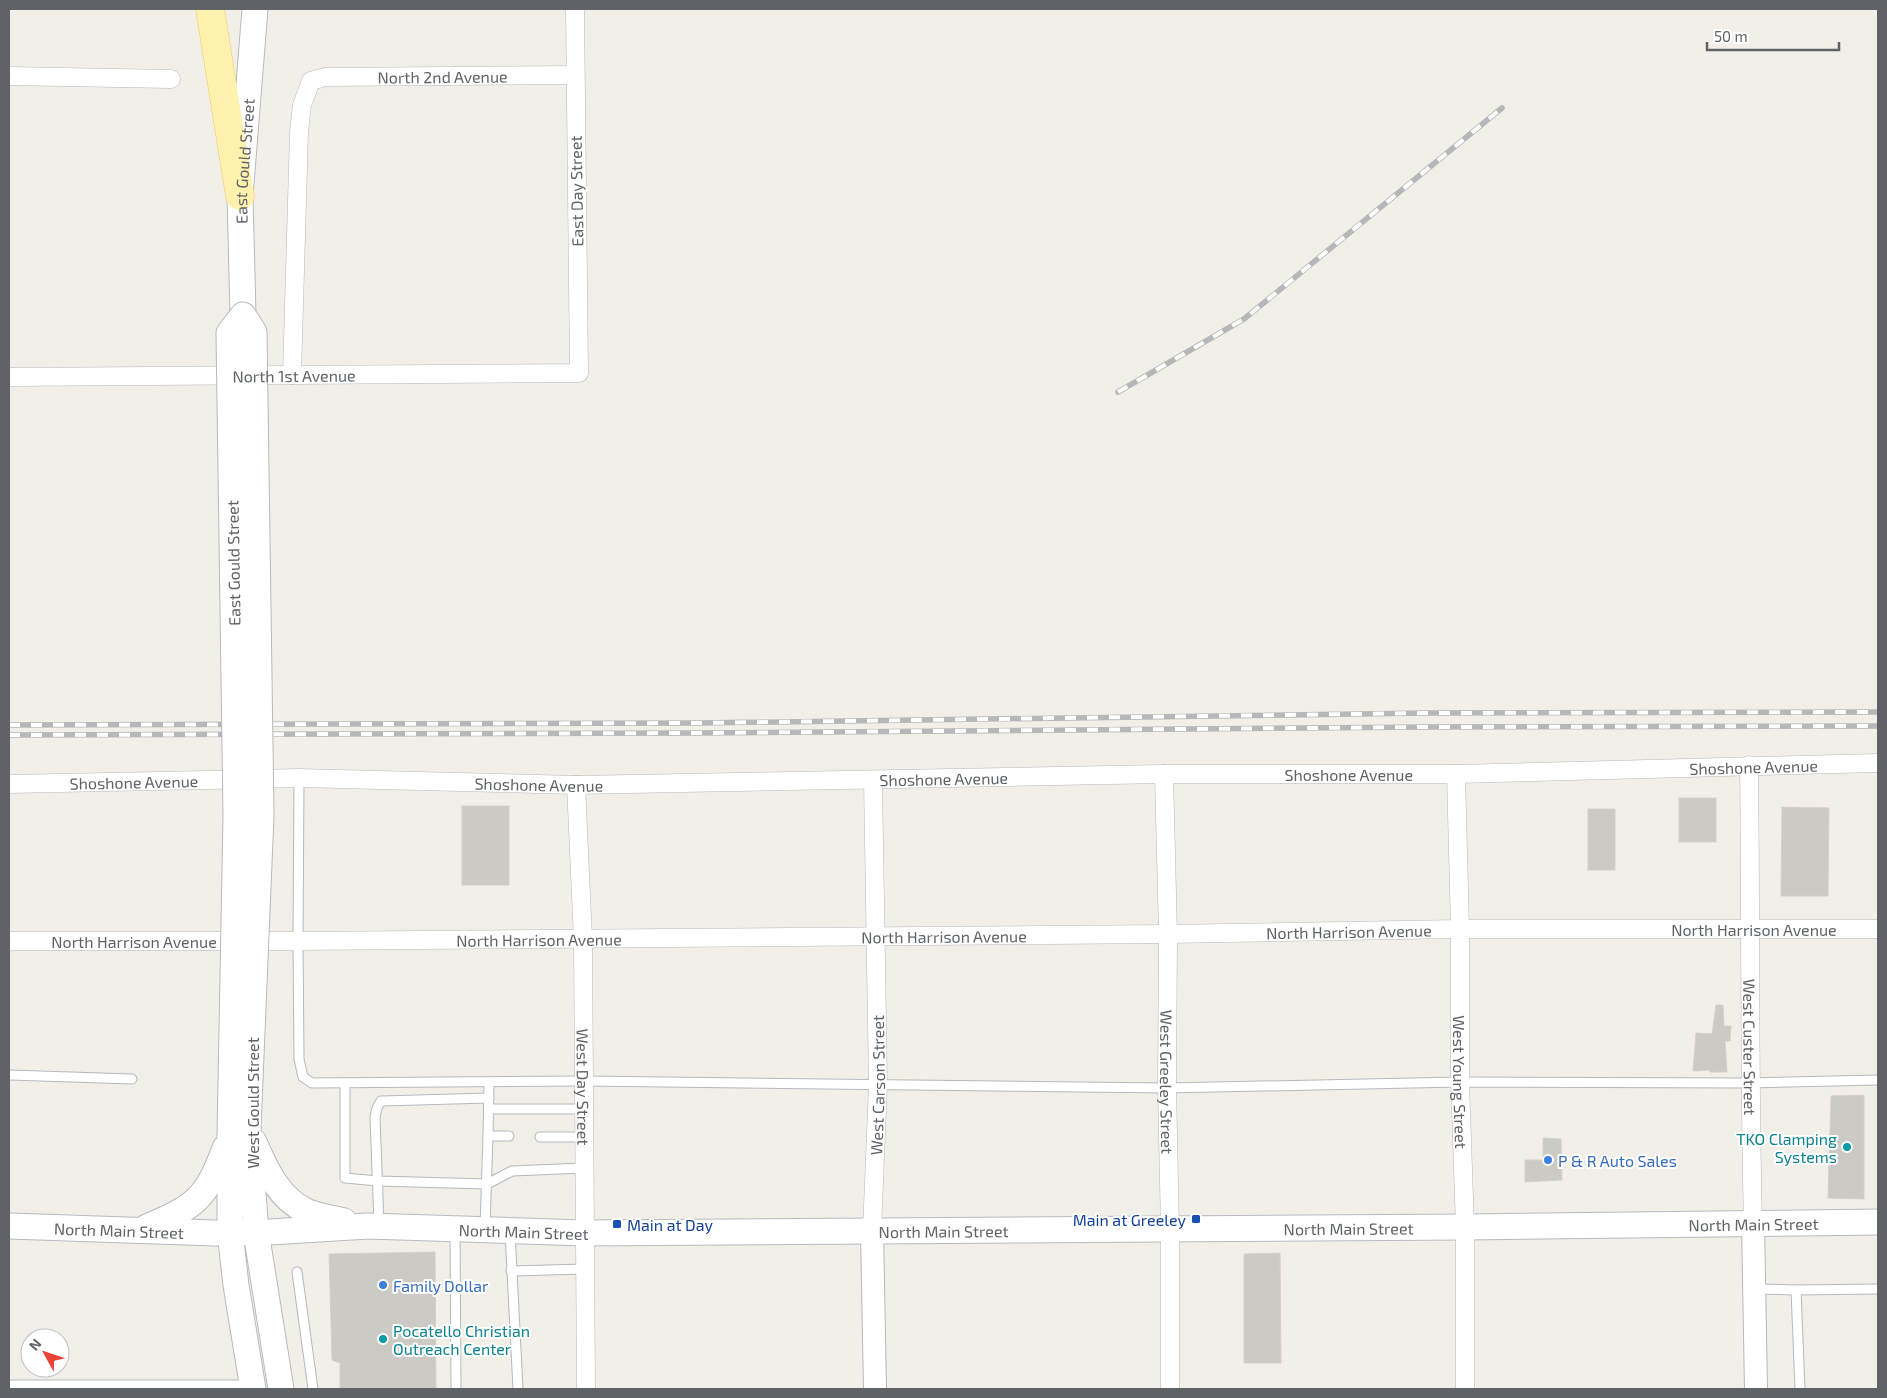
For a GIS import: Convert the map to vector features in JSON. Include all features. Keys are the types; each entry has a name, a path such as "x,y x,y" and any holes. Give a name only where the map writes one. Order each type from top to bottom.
{"main road":[{"path":"210,9 240,196"},
{"name":"East Gould Street","path":"255,9 240,196 243,315 254,332 261,815"},
{"name":"East Gould Street","path":"236,816 229,333 243,315"},
{"name":"West Gould Street","path":"253,1387 236,1284 230,1232 239,1132 261,815"},
{"name":"West Gould Street","path":"236,816 239,1132 281,1389"},
{"path":"140,1230 176,1214 195,1202 206,1189 239,1132 274,1183 290,1201 307,1211 374,1226"},
{"name":"North Main Street","path":"9,1226 256,1232 374,1226 584,1233 1878,1222"}],"street":[{"name":"East Day Street","path":"575,9 579,373"},
{"name":"North 2nd Avenue","path":"292,375 299,132 302,105 311,81 324,77 575,75"},
{"path":"9,76 171,79"},
{"name":"North 1st Avenue","path":"9,377 579,373"},
{"name":"Shoshone Avenue","path":"9,784 299,778 576,785 1164,774 1456,774 1878,763"},
{"name":"West Custer Street","path":"1749,765 1750,1083 1756,1389"},
{"name":"West Greeley Street","path":"1164,774 1168,934 1167,1088 1170,1229 1170,1389"},
{"name":"West Young Street","path":"1456,774 1460,929 1460,1082 1465,1227 1465,1389"},
{"name":"West Carson Street","path":"873,780 878,1086 872,1231 875,1389"},
{"name":"West Day Street","path":"576,785 583,939 586,1389"},
{"name":"North Harrison Avenue","path":"9,941 583,939 1168,934 1460,929 1878,929"}],"lane":[{"path":"299,778 299,1059 303,1078 312,1083 584,1081 1167,1088 1460,1082 1750,1083 1878,1080"},
{"path":"9,1075 132,1079"},
{"path":"485,1230 489,1082"},
{"path":"345,1083 345,1178 378,1182 487,1184 512,1171 584,1168"},
{"path":"374,1226 378,1182 375,1116 376,1108 381,1102 489,1098"},
{"path":"489,1109 583,1110"},
{"path":"488,1136 509,1136"},
{"path":"540,1137 584,1137"},
{"path":"455,1229 456,1389"},
{"path":"510,1231 510,1271 518,1389"},
{"path":"510,1271 585,1269"},
{"path":"297,1272 313,1389"},
{"path":"1754,1289 1878,1289"},
{"path":"1796,1290 1800,1389"},
{"path":"9,1385 253,1387"}],"building":[{"path":"1679,798 1716,798 1716,842 1679,842"},
{"path":"462,806 509,806 509,885 462,885"},
{"path":"1782,807 1829,808 1828,896 1781,896"},
{"path":"1588,809 1615,809 1615,870 1588,870"},
{"path":"1716,1005 1723,1005 1724,1026 1731,1026 1730,1041 1725,1041 1727,1072 1693,1071 1696,1033 1712,1034"},
{"name":"TKO Clamping Systems","path":"1864,1095 1864,1199 1828,1198 1831,1096"},
{"name":"P & R Auto Sales","path":"1543,1138 1561,1139 1562,1180 1525,1182 1525,1160 1543,1160"},
{"path":"435,1252 436,1389 340,1389 340,1363 332,1360 329,1254"},
{"path":"1280,1253 1281,1363 1244,1363 1244,1254"}],"railway":[{"path":"1118,392 1244,319 1502,108"},
{"path":"9,725 699,723 1427,713 1878,712"},
{"path":"9,735 1878,726"}],"place":[{"name":"TKO Clamping Systems","path":"1847,1147"},
{"name":"P & R Auto Sales","path":"1548,1160"},
{"name":"Main at Greeley","path":"1196,1219"},
{"name":"Main at Day","path":"617,1224"},
{"name":"Family Dollar","path":"383,1285"},
{"name":"Pocatello Christian Outreach Center","path":"383,1339"}]}
